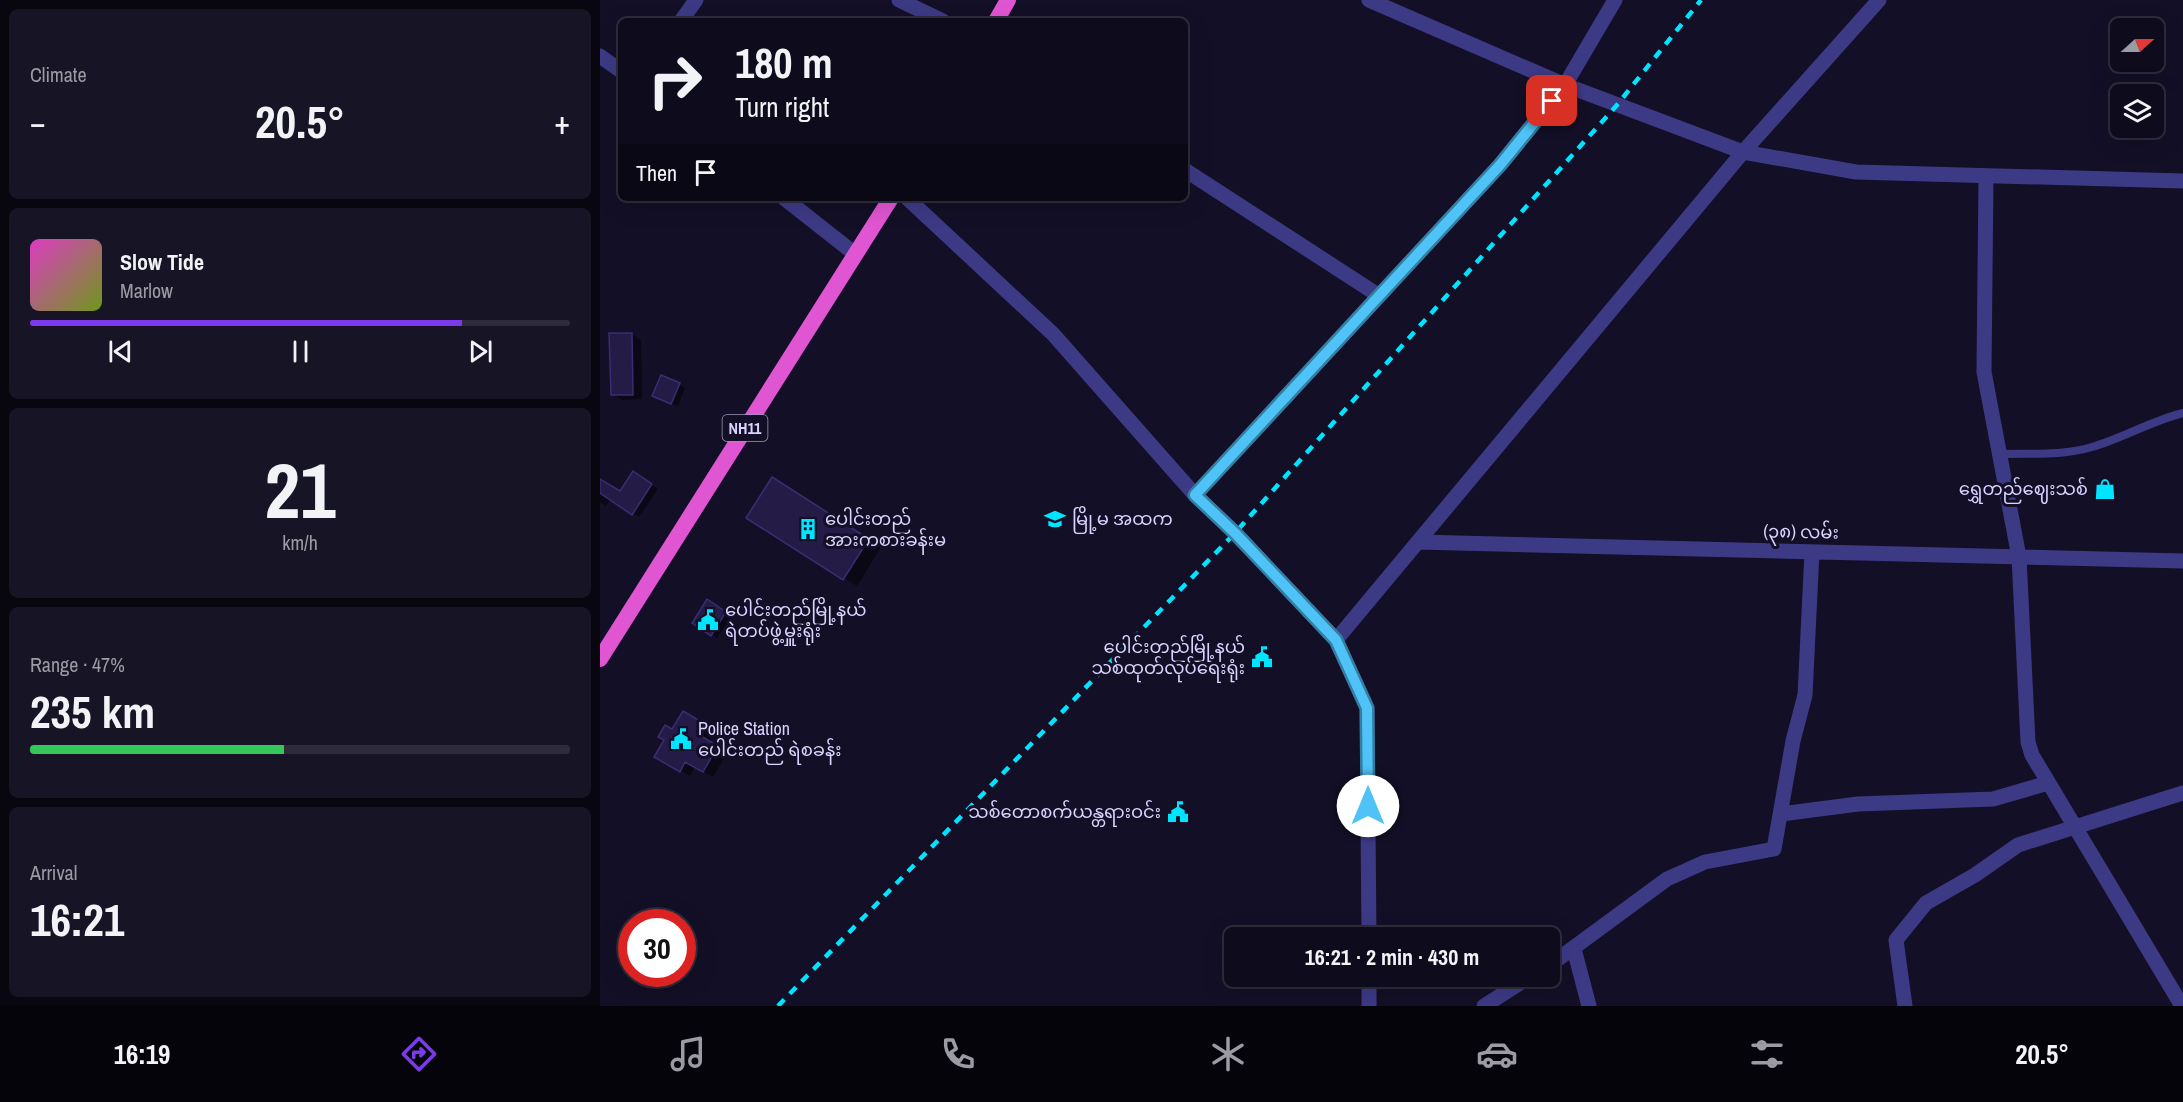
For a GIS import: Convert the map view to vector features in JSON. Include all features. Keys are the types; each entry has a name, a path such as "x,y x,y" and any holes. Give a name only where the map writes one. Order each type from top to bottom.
{"highway":[{"path":"998,18 1008,0"},
{"name":"NH11","path":"600,659 889,201"}],"street":[{"path":"683,18 696,0"},
{"path":"899,0 937,18"},
{"path":"1369,0 1564,85 1743,152 1856,172 2183,181"},
{"path":"1195,495 1500,165 1564,85 1615,0"},
{"path":"1336,640 1743,152 1880,0"},
{"path":"600,56 618,69"},
{"path":"1188,172 1378,295"},
{"path":"1986,177 1984,372 2019,557 2028,742 2032,755 2048,783 2182,1006"},
{"path":"788,201 855,254"},
{"path":"910,201 1053,334 1195,495 1235,533 1336,640 1367,708 1369,927"},
{"name":"(၃၈) လမ်း","path":"1418,542 2183,561"},
{"path":"1560,958 1667,879 1705,862 1774,849 1793,741 1805,695 1812,552"},
{"path":"1781,814 1858,804 1993,799 2048,783"},
{"path":"1905,1006 1896,940 1926,903 1975,875 2018,845 2183,793"},
{"path":"1574,949 1588,1006"},
{"path":"1369,987 1369,1006"},
{"path":"1484,1006 1514,987"}],"lane":[{"path":"1999,454 2053,453 2091,447 2161,419 2183,413"}],"building":[{"path":"609,333 632,333 633,395 611,395"},
{"path":"661,375 680,383 671,404 652,396"},
{"path":"633,471 652,484 632,515 600,493 600,479 620,491"},
{"name":"ပေါင်းတည် အားကစားခန်းမ","path":"772,477 869,539 843,580 746,518"},
{"path":"707,599 726,612 711,636 692,623"},
{"path":"683,711 707,725 701,736 718,746 703,772 685,762 680,772 654,757 664,740 658,737 665,725 672,729"}],"railway":[{"path":"778,1006 1235,533 1617,105 1701,0"}],"place":[{"name":"ရွှေတည်ဈေးသစ်","path":"2105,489"},
{"name":"မြို့မ အထက","path":"1055,519"},
{"name":"ပေါင်းတည် အားကစားခန်းမ","path":"808,529"},
{"name":"ပေါင်းတည်မြို့နယ် ရဲတပ်ဖွဲ့မှူးရုံး","path":"708,620"},
{"name":"ပေါင်းတည်မြို့နယ် သစ်ထုတ်လုပ်ရေးရုံး","path":"1262,657"},
{"name":"Police Station ပေါင်းတည် ရဲစခန်း","path":"681,739"},
{"name":"သစ်တောစက်ယန္တရားဝင်း","path":"1178,812"}],"route":[{"path":"1368,806 1367,708 1336,640 1235,533 1195,495 1500,165 1552,101"}]}
